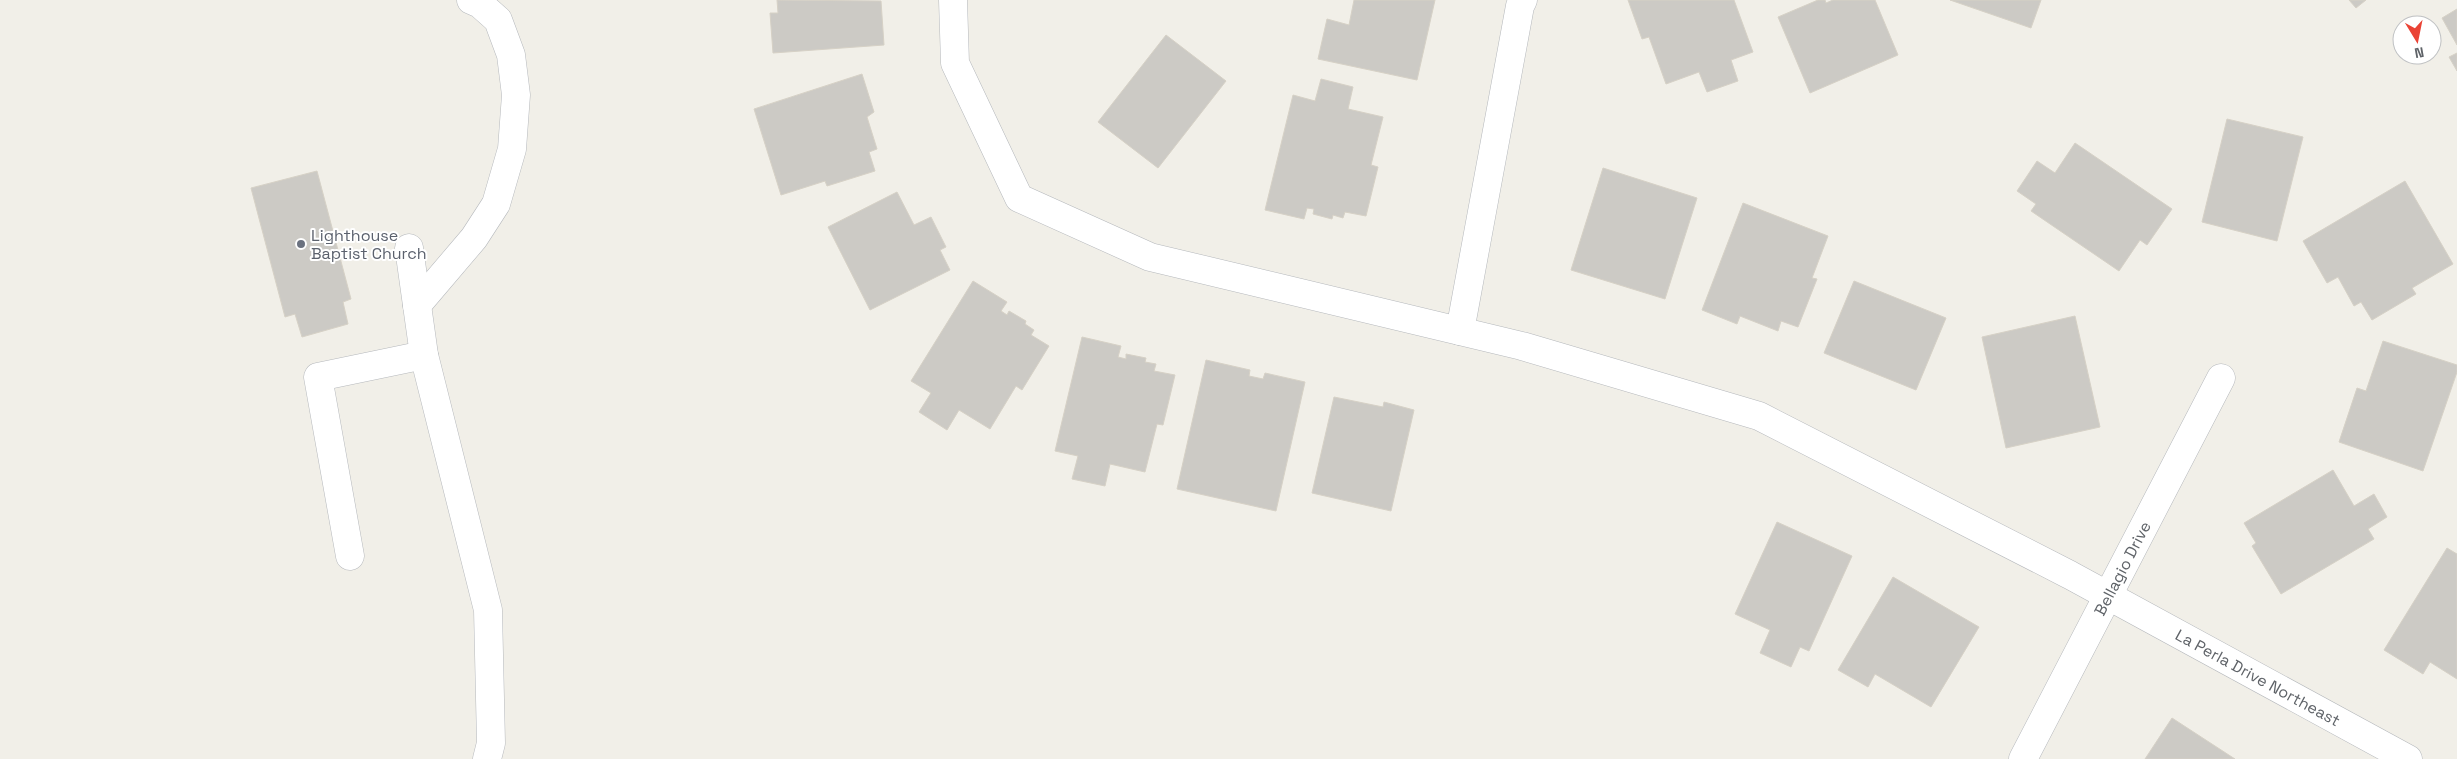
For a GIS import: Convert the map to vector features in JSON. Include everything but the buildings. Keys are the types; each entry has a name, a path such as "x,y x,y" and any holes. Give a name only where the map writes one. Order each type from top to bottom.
{"street":[{"path":"417,305 474,238 496,204 512,148 516,95 511,55 498,20 480,4 471,0"},
{"name":"La Perla Drive Northeast","path":"953,0 955,63 1019,198 1150,257 1522,346 1759,416 2108,596 2408,759"},
{"path":"1460,331 1520,6 1523,0"},
{"path":"409,248 424,355 488,610 491,743 487,759"},
{"path":"350,556 318,377 424,355"},
{"name":"Bellagio Drive","path":"2023,759 2221,378"}],"place":[{"name":"Lighthouse Baptist Church","path":"301,244"}]}
